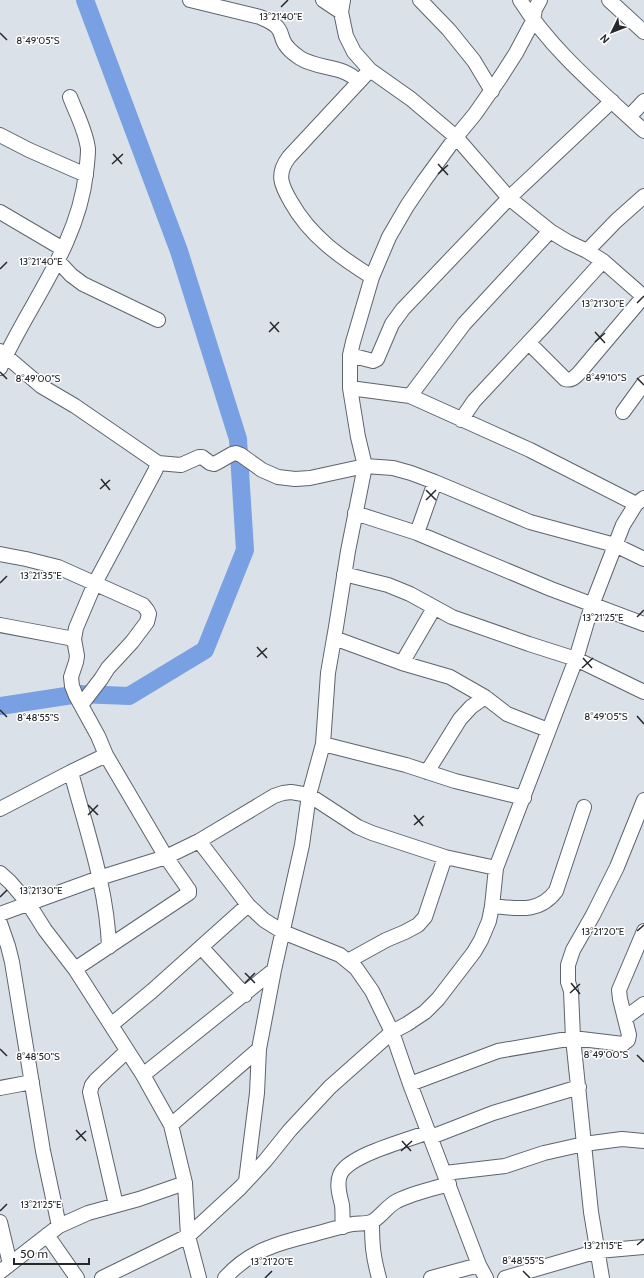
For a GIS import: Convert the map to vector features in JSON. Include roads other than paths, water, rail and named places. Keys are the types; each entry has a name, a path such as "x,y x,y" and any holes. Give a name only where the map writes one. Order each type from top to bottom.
{"street":[{"path":"190,0 260,17 277,27 281,32 283,41 287,48 301,59 346,71 353,75 359,82"},
{"path":"323,0 342,6 346,36 354,52 370,70 411,99 456,137 509,198 550,230 568,242 603,261 644,297 579,373 572,379 565,379 529,342"},
{"path":"420,0 449,30 474,61 492,91"},
{"path":"520,0 533,21 565,57 644,131"},
{"path":"246,1181 257,1093 259,1049 274,970 302,845 309,795 323,744 328,673 364,466 350,388 350,355 372,277 389,237 407,206 456,137 492,91 516,53 533,21 535,9 540,0"},
{"path":"609,0 644,32"},
{"path":"370,70 289,157 283,165 280,175 282,187 297,213 308,228 333,251 372,277"},
{"path":"70,97 88,148 83,194 78,211 60,255 2,358 41,386 75,406 158,462 181,466 202,457 214,464 236,453 262,470 278,476 295,479 310,478 364,466 393,468 435,482 530,522 615,545 644,559"},
{"path":"350,355 373,361 377,359 392,324 403,309 509,198 612,101"},
{"path":"629,117 644,101"},
{"path":"0,135 29,150 86,175"},
{"path":"587,251 616,221 644,196"},
{"path":"0,212 60,255 71,275 83,284 158,320"},
{"path":"410,396 464,324 550,230"},
{"path":"461,420 474,401 603,261"},
{"path":"622,412 644,382"},
{"path":"102,1278 188,1236 246,1181 330,1087 392,1032 425,1012 438,999 474,952 489,921 496,868 576,659 592,605 623,525 640,501 410,396 350,388"},
{"path":"75,969 189,893 189,890 166,857 106,756 98,736 72,686 71,677 77,656 74,639 76,628 95,583 155,471 158,462"},
{"path":"417,533 435,482"},
{"path":"355,513 417,533 592,605 644,624"},
{"path":"0,554 58,567 143,605 147,610 149,614 147,622 132,642 108,668 81,705"},
{"path":"344,574 388,585 410,594 452,617 576,659 644,692"},
{"path":"402,663 434,608"},
{"path":"0,625 74,639"},
{"path":"334,638 402,663 450,677 485,697 507,714 548,730"},
{"path":"427,772 460,719 471,707 485,697"},
{"path":"323,744 406,765 455,781 524,798"},
{"path":"0,809 71,772 106,756"},
{"path":"71,772 99,878 108,923 109,947"},
{"path":"0,914 99,878 166,857 199,841 283,792 309,795 358,827 372,833 445,857 496,868"},
{"path":"602,1278 591,1212 573,1038 571,991 568,982 568,965 573,950 593,915 617,867 644,800"},
{"path":"492,906 522,909 545,903 551,897 556,891 584,807"},
{"path":"199,841 248,905 264,920 283,932 340,955 356,968 372,991 392,1032 410,1084 483,1272 431,1278"},
{"path":"348,961 386,940 418,925 425,917 445,857"},
{"path":"0,873 28,903 45,930 75,969 143,1075 171,1125 185,1183 188,1236 199,1278"},
{"path":"111,1025 152,991 248,905"},
{"path":"0,923 12,962 43,1151 59,1226"},
{"path":"410,1084 490,1053 573,1038 623,1044 628,1040 629,1035 619,990 644,931"},
{"path":"201,947 245,995"},
{"path":"143,1075 245,995 274,970"},
{"path":"625,1018 644,1004"},
{"path":"171,1125 259,1049"},
{"path":"116,1205 90,1092 92,1085 96,1080 127,1051"},
{"path":"0,1088 32,1082"},
{"path":"343,1227 342,1206 338,1185 340,1175 349,1165 360,1157 493,1113 579,1088"},
{"path":"225,1278 234,1268 259,1251 285,1242 343,1227 372,1222 395,1202 447,1178 505,1166 584,1144 622,1139 644,1141"},
{"path":"5,1268 59,1226 88,1213 154,1195 185,1183"},
{"path":"0,1222 5,1268"},
{"path":"372,1222 372,1246 374,1260 380,1278"},
{"path":"47,1235 77,1278"},
{"path":"505,1278 598,1251 644,1247"}],"waterway":[{"path":"0,706 79,694 129,696 205,650 245,550 238,439 179,251 85,0"}]}
